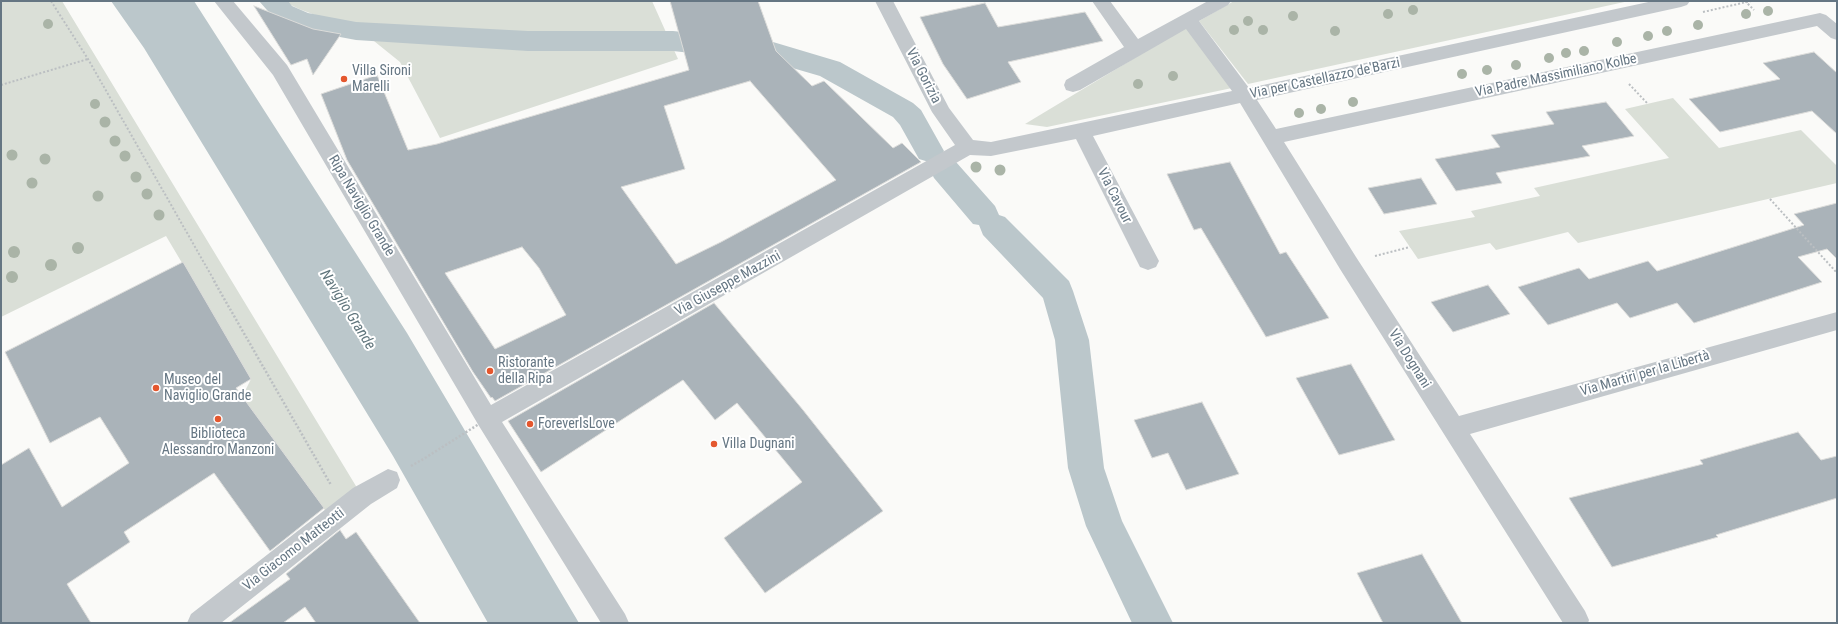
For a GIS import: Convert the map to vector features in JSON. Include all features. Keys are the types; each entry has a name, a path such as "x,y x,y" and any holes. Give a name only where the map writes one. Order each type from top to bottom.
{"street":[{"name":"Ripa Naviglio Grande","path":"223,1 280,70 483,422 616,623"},
{"name":"Via Gorizia","path":"884,1 942,112 967,147"},
{"path":"1101,1 1135,48"},
{"path":"1073,85 1135,48 1222,1"},
{"name":"Via per Castellazzo de'Barzi","path":"967,147 990,149 1081,131 1246,97 1681,1"},
{"name":"Via Padre Massimiliano Kolbe","path":"1270,138 1820,19 1837,34"},
{"path":"1188,20 1246,97"},
{"name":"Via Dognani","path":"1246,97 1348,263 1576,620"},
{"name":"Via Cavour","path":"1081,131 1148,261"},
{"name":"Via Giuseppe Mazzini","path":"483,422 967,147"},
{"name":"Via Martiri per la Libertà","path":"1453,428 1837,321"},
{"name":"Via Giacomo Matteotti","path":"200,623 362,496 388,480"}],"path":[{"path":"51,1 88,59 345,510"},
{"path":"1,85 88,59"},
{"path":"1770,199 1837,273"},
{"path":"1348,263 1410,247"},
{"path":"425,458 483,422"}],"shaded area":[{"path":"1,1 62,1 362,496 330,517 242,397 251,379 166,236 1,317"},
{"path":"283,1 652,1 678,59 440,138 400,62 364,33 299,9"},
{"path":"1234,1 1629,1 1248,84 1199,21"},
{"path":"1186,27 1232,88 1047,127 1025,124"},
{"path":"1673,98 1719,148 1801,130 1837,166 1837,183 1578,243 1568,232 1496,250 1490,243 1418,259 1399,231 1475,217 1471,211 1540,196 1534,188 1669,158 1625,109"}],"water":[{"name":"Naviglio Grande","path":"111,1 194,1 407,333 579,623 488,623 393,456 144,48"}],"building":[{"path":"670,1 758,1 776,51 812,86 824,81 893,148 902,143 921,162 495,401 492,397 491,398 473,372 347,160 321,94 377,75 408,150 437,144 689,70","holes":["750,81 836,180 721,242 676,264 621,187 685,169 664,106","522,247 539,268 566,315 495,349 445,273"]},
{"path":"985,3 998,27 1085,12 1103,41 1008,62 1021,82 967,99 943,64 920,17"},
{"path":"254,6 313,29 341,34 313,75 307,59 291,65"},
{"path":"1814,52 1837,73 1837,134 1812,111 1720,132 1689,99 1780,79 1763,63"},
{"path":"1606,102 1634,136 1582,146 1590,156 1496,173 1502,183 1456,191 1435,159 1500,147 1491,135 1554,124 1546,112"},
{"path":"1230,162 1280,254 1286,252 1329,318 1266,337 1201,228 1194,230 1167,174"},
{"path":"1421,178 1437,204 1384,214 1368,188"},
{"path":"1837,203 1837,259 1827,249 1798,257 1822,282 1694,323 1677,303 1630,318 1617,303 1548,325 1518,287 1579,268 1589,279 1648,261 1657,271 1804,225 1794,214"},
{"path":"183,262 251,379 236,388 324,508 270,551 214,473 124,532 130,542 67,584 91,623 1,623 1,465 29,448 62,507 129,463 100,417 50,443 5,352"},
{"path":"1488,285 1510,314 1453,332 1431,302"},
{"path":"714,303 803,410 883,511 765,593 724,538 802,482 737,403 715,420 683,380 541,472 508,421"},
{"path":"1351,364 1395,440 1339,455 1296,378"},
{"path":"1202,402 1239,474 1186,490 1168,453 1152,458 1134,420"},
{"path":"1798,432 1821,460 1837,456 1837,498 1716,535 1718,537 1612,567 1569,498 1703,464 1700,460"},
{"path":"340,530 346,539 356,532 420,623 316,623 305,607 283,623 229,623 290,579 286,574"},
{"path":"1422,554 1462,623 1383,623 1357,573"}],"waterway":[{"path":"272,1 283,12 302,21 356,31 528,41 673,41 773,52 830,69 903,110 911,118 929,151"},
{"path":"945,170 984,215"},
{"path":"994,226 1057,291 1072,340 1086,468 1105,526 1153,623"}],"place":[{"name":"Villa Sironi Marelli","path":"344,79"},
{"name":"Ristorante della Ripa","path":"490,371"},
{"name":"Museo del Naviglio Grande","path":"156,388"},
{"name":"Biblioteca Alessandro Manzoni","path":"218,419"},
{"name":"ForeverIsLove","path":"530,424"},
{"name":"Villa Dugnani","path":"714,444"}]}
